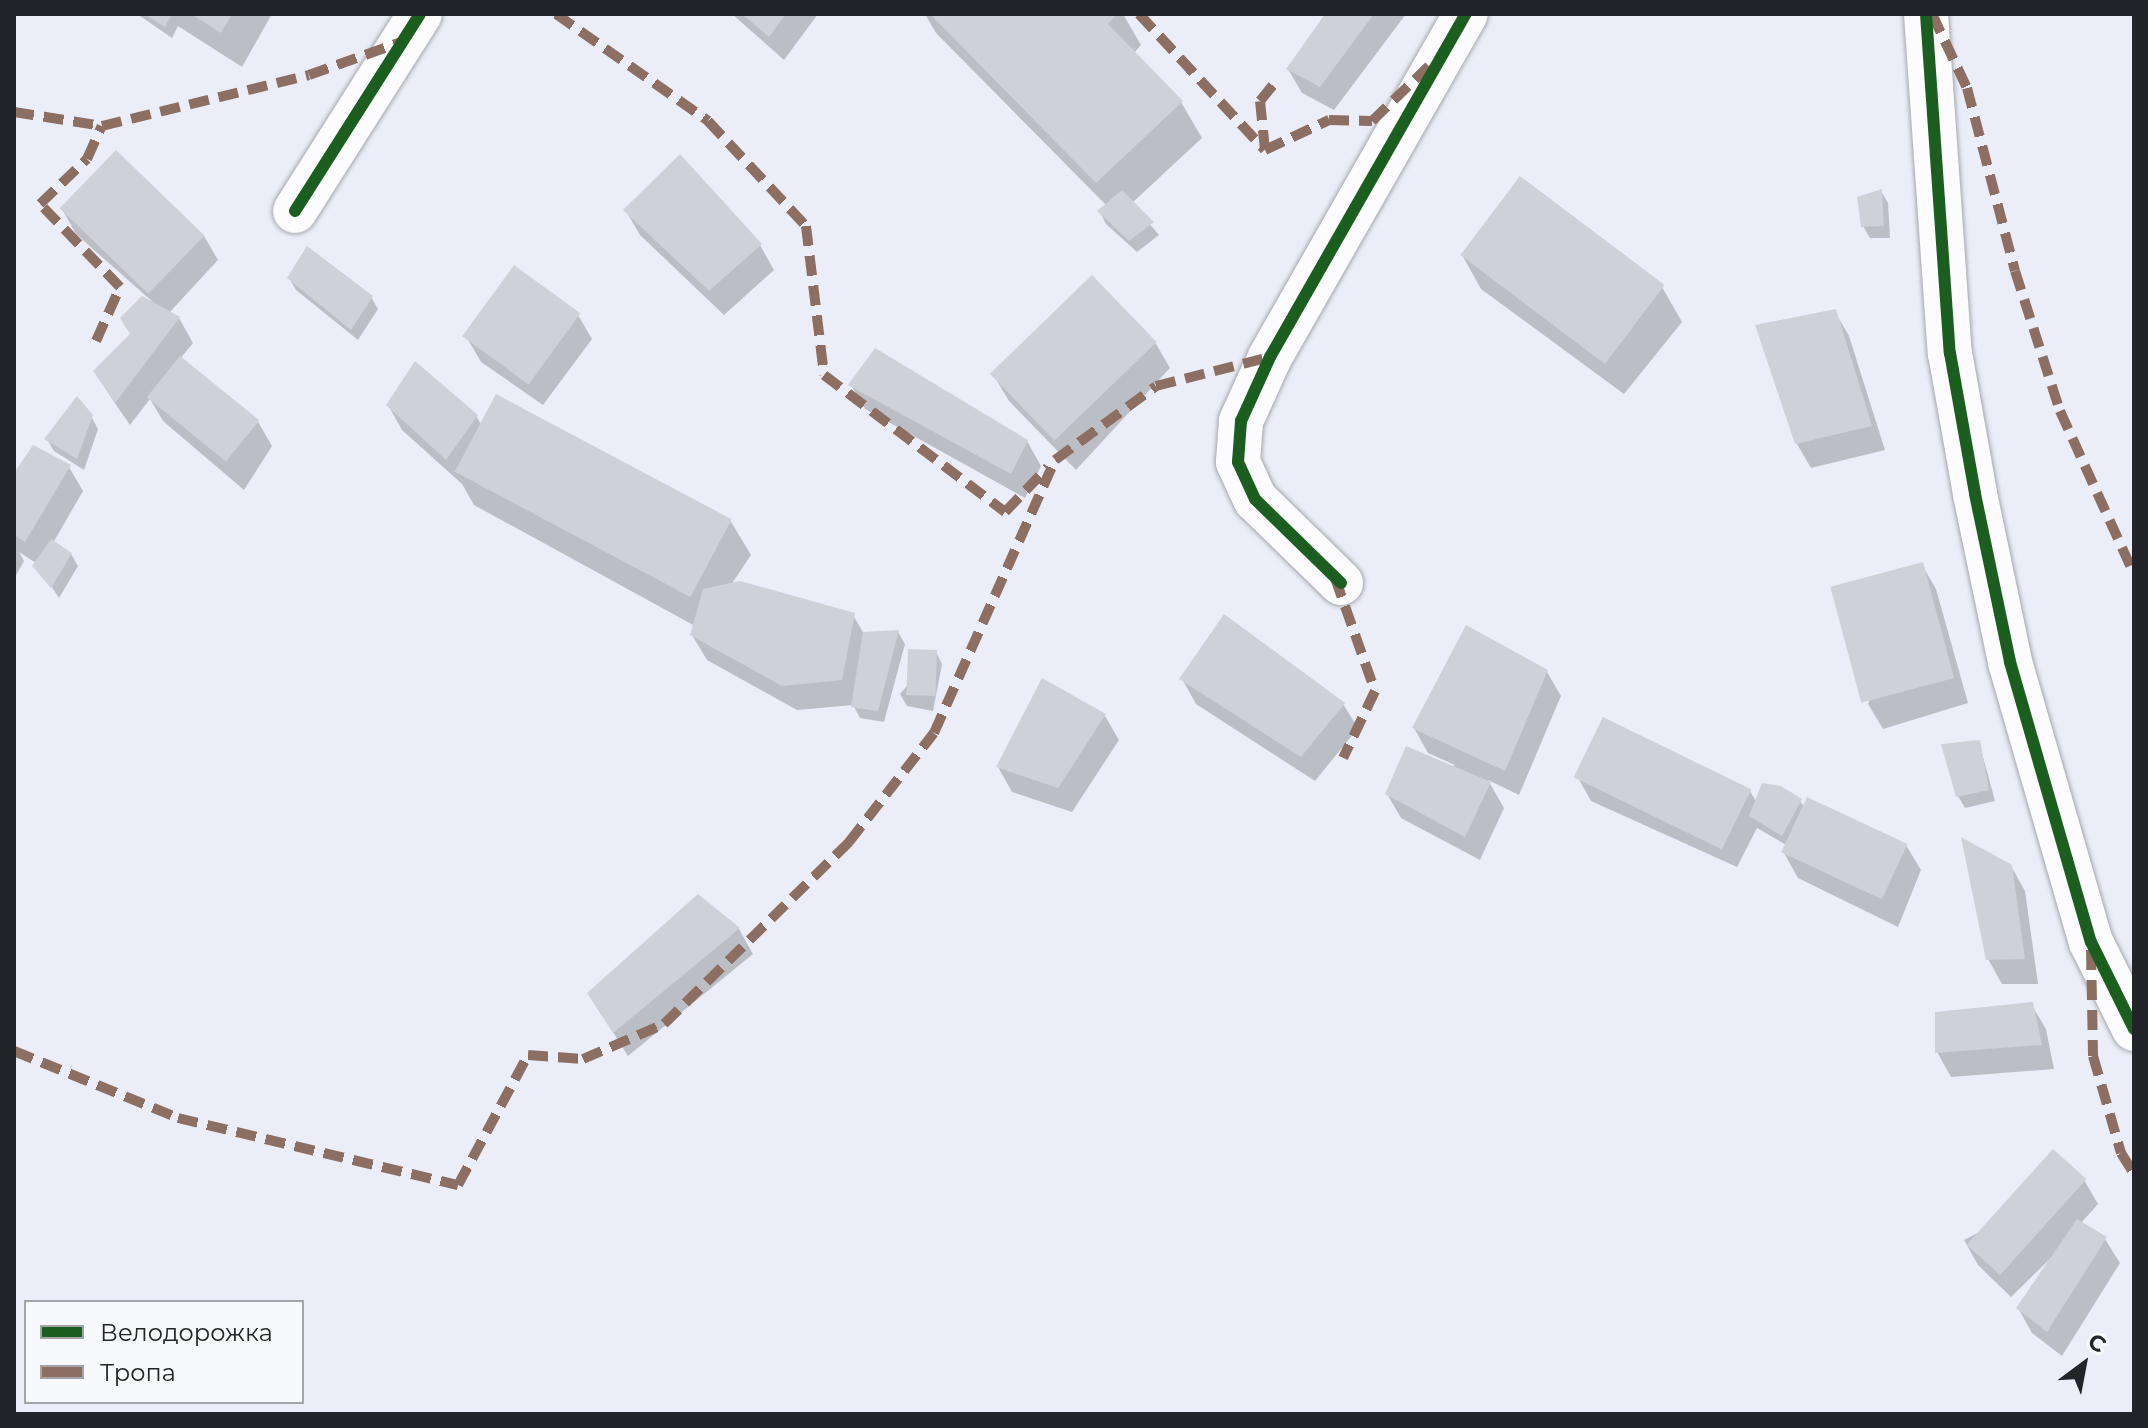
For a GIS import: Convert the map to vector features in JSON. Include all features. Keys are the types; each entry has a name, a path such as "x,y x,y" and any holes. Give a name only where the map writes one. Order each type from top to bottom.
{"street":[{"path":"295,211 420,14"},
{"path":"1341,583 1255,499 1238,462 1241,421 1270,357 1466,14"},
{"path":"1926,14 1950,353 1975,494 2010,662 2091,942 2134,1029"}],"building":[{"path":"144,14 172,14 165,27"},
{"path":"191,14 232,14 221,33"},
{"path":"742,14 786,14 769,37"},
{"path":"930,14 1117,14 1108,24 1183,101 1096,183"},
{"path":"1325,14 1374,14 1320,87 1286,69"},
{"path":"116,150 204,235 148,294 60,208"},
{"path":"680,154 762,244 709,291 623,210"},
{"path":"1520,176 1665,285 1605,364 1460,255"},
{"path":"1882,189 1884,226 1861,227 1857,197"},
{"path":"1122,190 1154,222 1129,241 1097,211"},
{"path":"307,246 373,296 351,330 287,278"},
{"path":"514,265 580,313 529,384 462,336"},
{"path":"1092,275 1157,342 1054,441 990,374"},
{"path":"142,296 180,317 115,403 93,371 130,334 120,318"},
{"path":"1836,309 1872,426 1795,444 1755,325"},
{"path":"875,348 1028,440 1011,474 848,385"},
{"path":"180,356 259,420 226,461 147,397"},
{"path":"415,361 478,415 446,460 386,405"},
{"path":"496,394 732,519 690,597 455,472"},
{"path":"77,396 93,415 77,459 44,439"},
{"path":"33,445 71,465 25,542 14,535 14,473"},
{"path":"51,539 72,553 51,588 32,566"},
{"path":"1923,562 1954,678 1861,703 1830,587"},
{"path":"740,581 855,613 842,680 782,686 690,635 703,589"},
{"path":"1224,614 1345,703 1301,757 1179,679"},
{"path":"1466,625 1548,670 1505,771 1412,728"},
{"path":"899,630 878,711 851,707 863,632"},
{"path":"908,649 937,650 935,696 906,695"},
{"path":"1042,678 1106,714 1058,788 996,767"},
{"path":"1603,717 1751,789 1722,850 1574,777"},
{"path":"1980,740 1989,790 1956,797 1941,744"},
{"path":"1406,746 1491,782 1465,837 1385,794"},
{"path":"1762,783 1781,786 1802,799 1782,836 1749,816"},
{"path":"1807,797 1908,844 1882,899 1781,852"},
{"path":"1961,837 2012,865 2025,959 1986,960"},
{"path":"698,894 740,928 613,1033 587,993"},
{"path":"2033,1002 2042,1045 1935,1053 1935,1012"},
{"path":"2053,1149 2086,1179 2000,1275 1967,1245"},
{"path":"2077,1219 2107,1237 2047,1332 2016,1308"}],"marked path":[{"path":"556,14 708,121 806,226 824,375 1005,512 1048,467"},
{"path":"1139,14 1265,150 1329,120 1372,121 1429,66"},
{"path":"1932,14 1967,88 2015,271 2060,411 2134,574"},
{"path":"96,341 120,287 40,204 87,159 102,126 309,75 401,42"},
{"path":"1265,150 1260,101 1278,79"},
{"path":"14,112 102,126"},
{"path":"14,1051 178,1118 458,1185 528,1055 583,1059 664,1024 849,842 934,733 1055,460 1156,386 1270,357"},
{"path":"1335,578 1375,691 1343,758"},
{"path":"2091,950 2093,1056 2121,1153 2134,1174"}],"cycle path":[{"path":"295,211 420,14"},
{"path":"1341,583 1255,499 1238,462 1241,421 1270,357 1466,14"},
{"path":"1926,14 1950,353 1975,494 2010,662 2091,942 2134,1029"}]}
